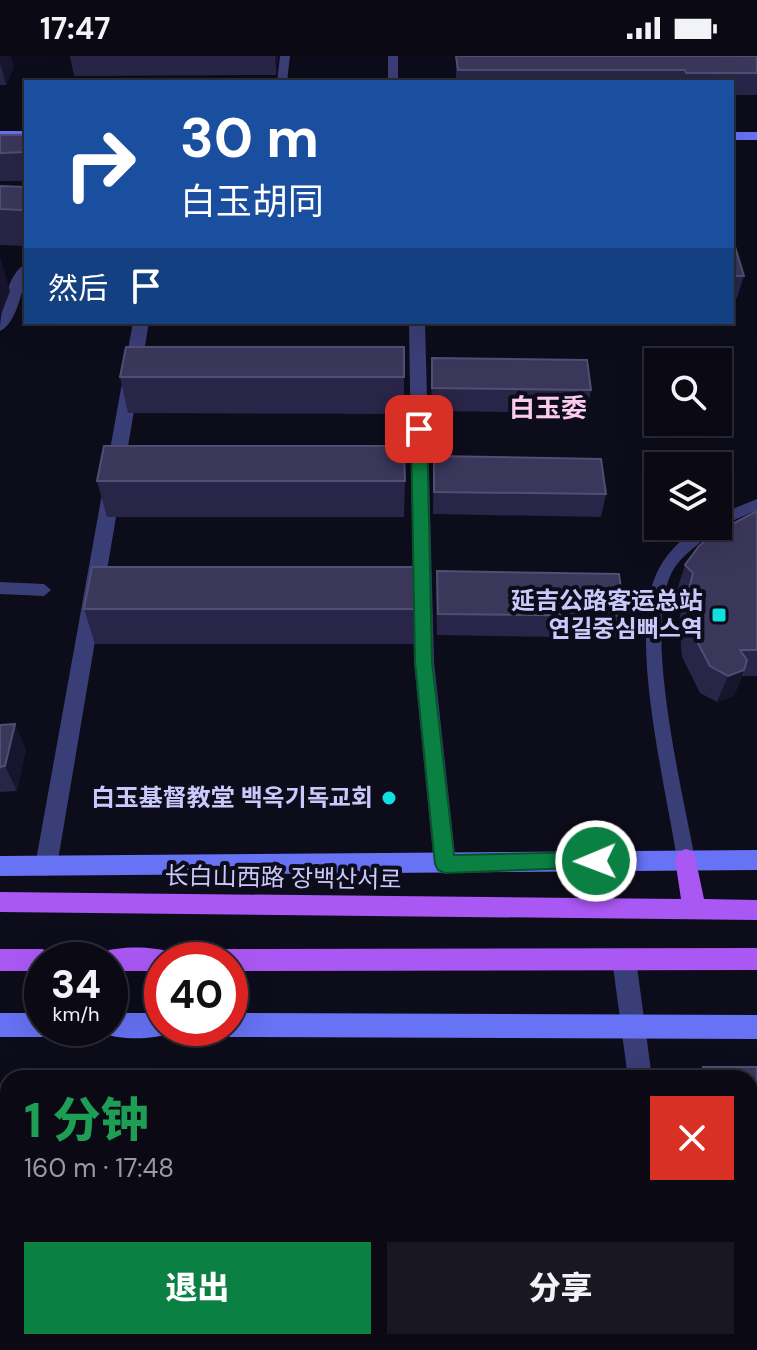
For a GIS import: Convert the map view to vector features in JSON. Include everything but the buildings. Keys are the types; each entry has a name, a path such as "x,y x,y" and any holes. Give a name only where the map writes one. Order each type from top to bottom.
{"main road":[{"path":"686,859 694,910"},
{"name":"长白山西路 장백산서로","path":"0,902 757,910"},
{"path":"248,960 757,959"},
{"path":"0,960 24,960"}],"street":[{"path":"0,135 24,135"},
{"path":"734,136 757,136"},
{"path":"0,326 24,272"},
{"path":"46,866 141,324"},
{"path":"417,324 424,662 445,864"},
{"path":"0,866 757,860"},
{"path":"624,959 639,1070"},
{"path":"0,1025 24,1025"},
{"path":"248,1025 757,1027"}],"lane":[{"path":"282,80 285,56"},
{"path":"393,56 393,80"},
{"path":"732,515 757,504"},
{"path":"686,859 658,685 653,633 655,602 661,578 674,557 694,540"},
{"path":"0,588 44,590"}],"place":[{"name":"延吉公路客运总站 연길중심뻐스역","path":"719,615"},
{"name":"白玉基督教堂 백옥기독교회","path":"389,798"}],"district":[{"name":"白玉委","path":"548,408"}],"route":[{"path":"419,429 424,662 445,864 596,861"}]}
